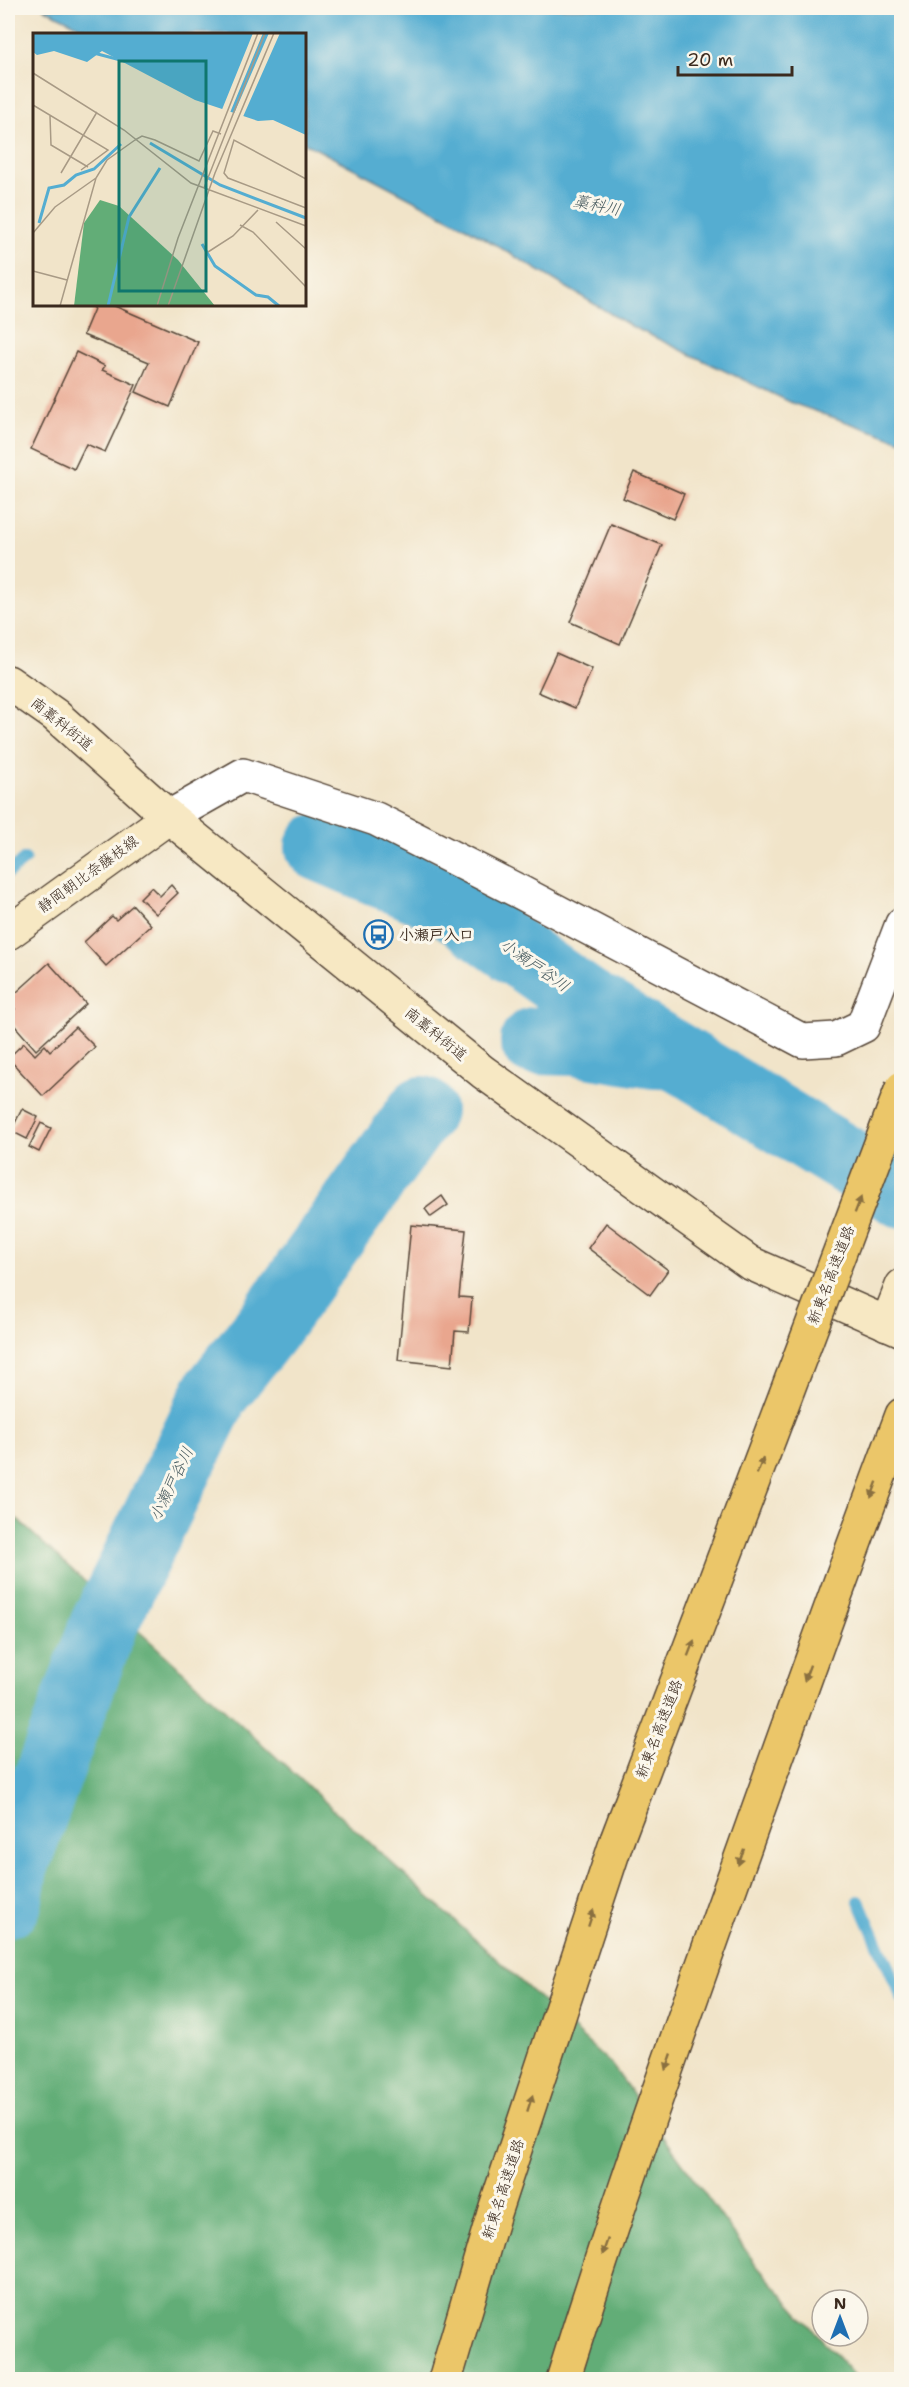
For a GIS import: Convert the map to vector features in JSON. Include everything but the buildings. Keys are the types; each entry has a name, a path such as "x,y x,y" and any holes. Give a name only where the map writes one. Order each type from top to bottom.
{"highway":[{"name":"新東名高速道路","path":"445,2379 494,2213 617,1840 902,1088"},
{"path":"563,2379 597,2271 688,2007 837,1587 902,1415"},
{"path":"434,2379 494,2213"}],"main road":[{"name":"南藁科街道","path":"8,682 55,715 169,817 483,1072 750,1263 894,1327"},
{"name":"静岡朝比奈藤枝線","path":"8,933 169,817"},
{"path":"894,1327 902,1286"}],"street":[{"path":"169,817 243,775 376,819 803,1041 836,1039 863,1026 902,924"}],"green space":[{"path":"8,1511 611,2064 757,2266 810,2326 810,2348 830,2348 857,2379 8,2379"}],"water":[{"name":"藁科川","path":"43,8 901,8 901,441 792,403 631,326 464,226 306,144 306,33 93,33"}],"waterway":[{"name":"小瀬戸谷川","path":"319,847 445,901 584,1000 902,1194"},
{"path":"8,873 25,859"},
{"name":"小瀬戸谷川","path":"534,1041 574,1042 654,1055"},
{"name":"小瀬戸谷川","path":"8,1903 14,1868 103,1626 215,1394 266,1329 422,1110"},
{"path":"859,1901 902,1998"}],"place":[{"name":"小瀬戸入口","path":"378,935"}]}
